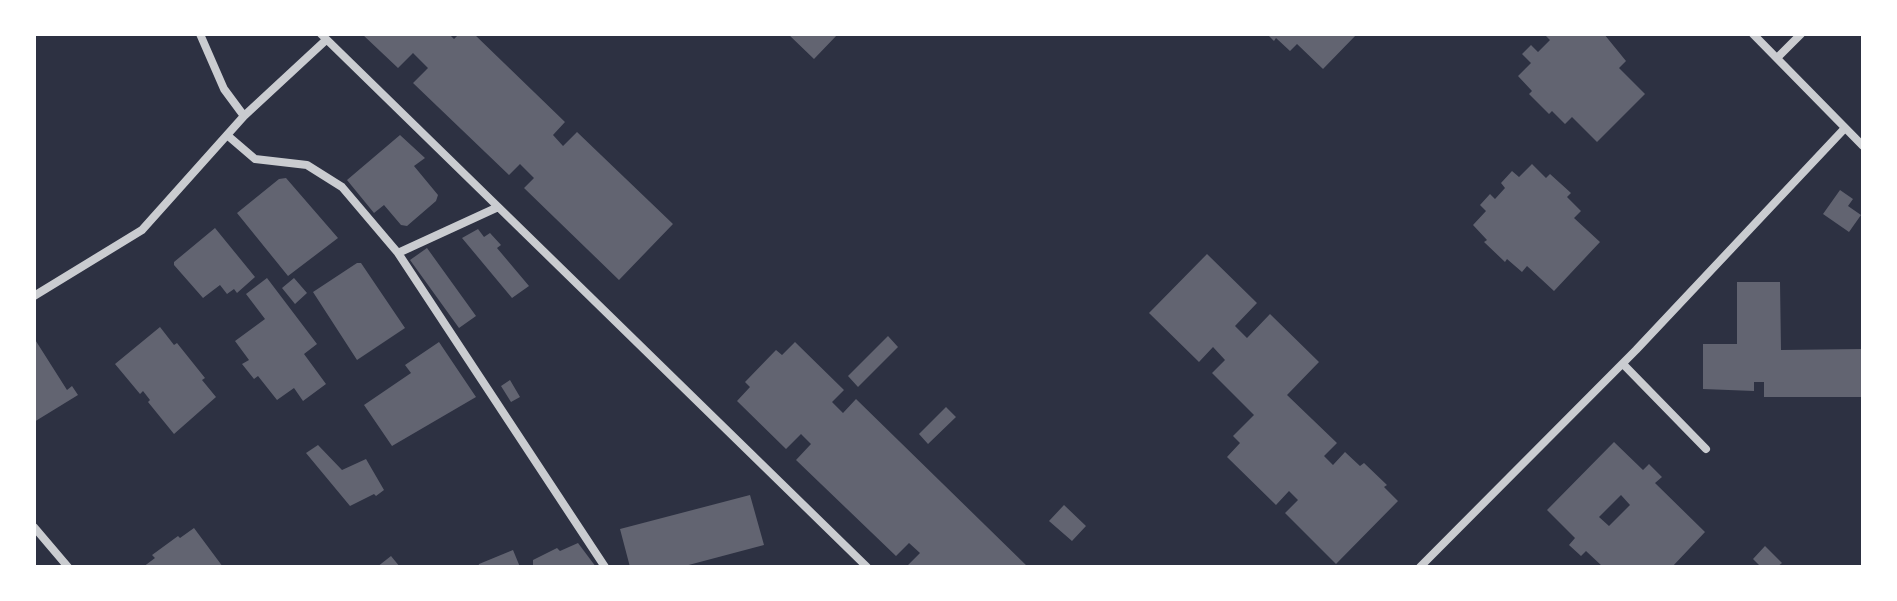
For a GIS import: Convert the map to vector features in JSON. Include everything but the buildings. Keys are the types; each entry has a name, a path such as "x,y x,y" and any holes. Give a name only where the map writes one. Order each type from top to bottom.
{"street":[{"path":"200,34 224,89 244,116"},
{"path":"1753,34 1863,146"},
{"path":"1777,58 1801,34"},
{"path":"34,296 142,230 244,116 323,37 867,567"},
{"path":"1420,567 1623,364 1845,128"},
{"path":"227,135 255,159 307,165 342,187 398,253 605,567"},
{"path":"398,253 496,208"},
{"path":"1623,364 1706,449"},
{"path":"34,527 68,567"}]}
